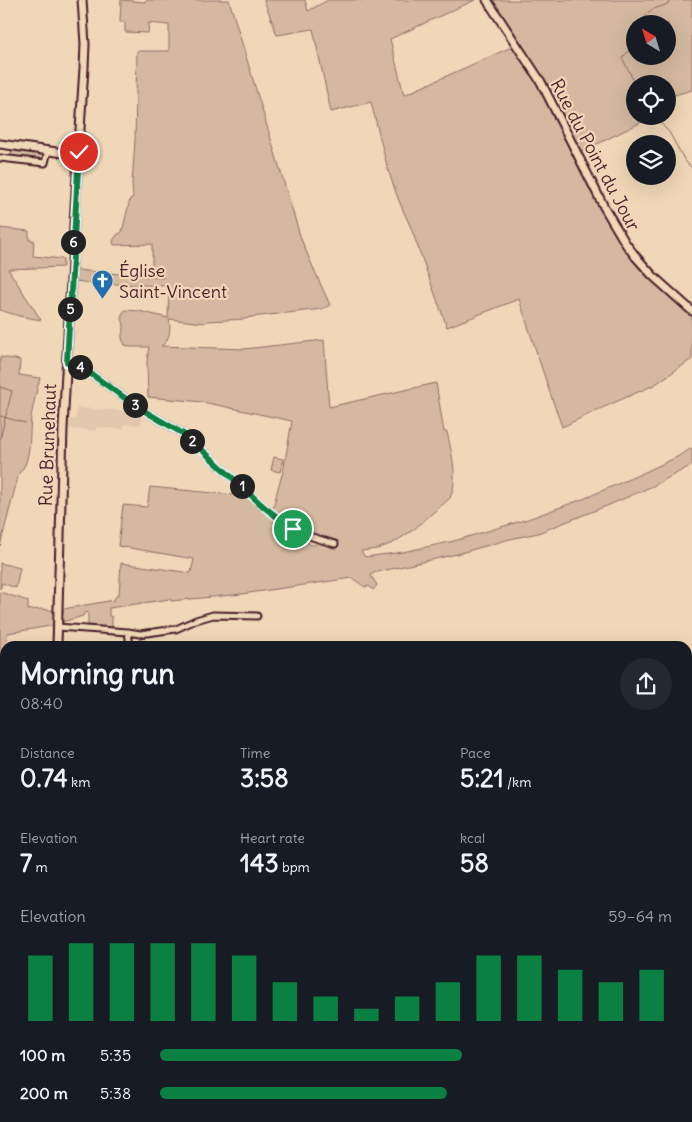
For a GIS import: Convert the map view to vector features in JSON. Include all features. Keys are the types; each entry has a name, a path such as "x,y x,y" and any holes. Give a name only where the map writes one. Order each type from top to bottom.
{"street":[{"path":"0,144 78,155 85,44 82,0"},
{"name":"Rue du Point du Jour","path":"487,0 540,82 604,207 626,244 652,276 692,311"},
{"path":"0,158 45,163 48,151"},
{"name":"Rue Brunehaut","path":"57,641 61,488 78,155"},
{"path":"67,362 84,369 136,406 187,436 264,507 293,529 299,533 336,544"},
{"path":"57,627 140,634 176,629 212,615 257,616"},
{"path":"128,632 129,641"}],"shaded area":[{"path":"121,0 145,2 146,0 229,0 301,239 330,305 322,309 245,319 207,321 204,323 169,319 169,334 161,346 244,349 324,340 329,407 436,383 444,432 447,432 453,465 453,491 450,498 413,530 393,543 377,549 361,551 365,557 403,552 454,541 528,519 583,499 643,473 692,448 692,465 653,486 538,533 373,573 371,576 377,585 373,590 352,578 242,594 171,601 170,599 109,608 109,616 112,617 112,627 88,625 88,612 84,613 83,616 62,622 63,609 114,600 119,594 121,563 191,573 194,559 118,546 123,505 147,507 150,487 245,496 249,492 272,513 283,472 292,421 203,402 148,397 147,362 149,347 130,347 125,345 122,337 124,324 122,315 125,310 139,311 168,318 169,286 75,281 76,270 163,278 163,268 152,267 152,244 114,245 113,241 122,232 130,199 133,197 137,51 169,51 169,25 149,23 148,33 125,32 125,22 120,22","holes":["287,522 309,534 313,532 312,534 321,537 314,545 310,544"]},
{"path":"264,0 305,0 308,11 328,0 475,0 390,39 404,95 516,45 487,0 692,0 692,90 676,95 676,75 626,75 626,125 636,125 577,154 626,244 692,311 692,359 654,385 562,427 519,299 447,327 388,170 371,102 331,112 313,29 277,35"},
{"path":"12,145 48,151 45,163 11,159"},
{"path":"0,228 29,231 29,240 34,240 33,256 63,259 63,267 8,269 41,320 0,310"},
{"path":"0,357 20,360 19,375 40,378 32,412 28,453 23,468 19,473 0,546"},
{"path":"77,408 142,412 141,425 124,424 123,429 96,427 96,431 63,428 64,419 76,419"},
{"path":"274,457 283,459 280,472 271,470"},
{"path":"0,563 20,568 16,588 2,583 0,589"},
{"path":"0,592 28,601 28,610 58,611 54,618 57,625 8,633 7,641 0,641"}],"waterway":[{"path":"646,15 652,10 664,6 672,0"},
{"path":"626,54 622,58 631,75"},
{"path":"662,125 669,132 685,161 692,168"},
{"path":"0,387 12,391 0,439"},
{"path":"0,416 25,423"}],"place":[{"name":"Église Saint-Vincent","path":"103,300"}],"route":[{"path":"79,152 67,362 84,369 136,406 187,436 264,507 293,529"}]}
